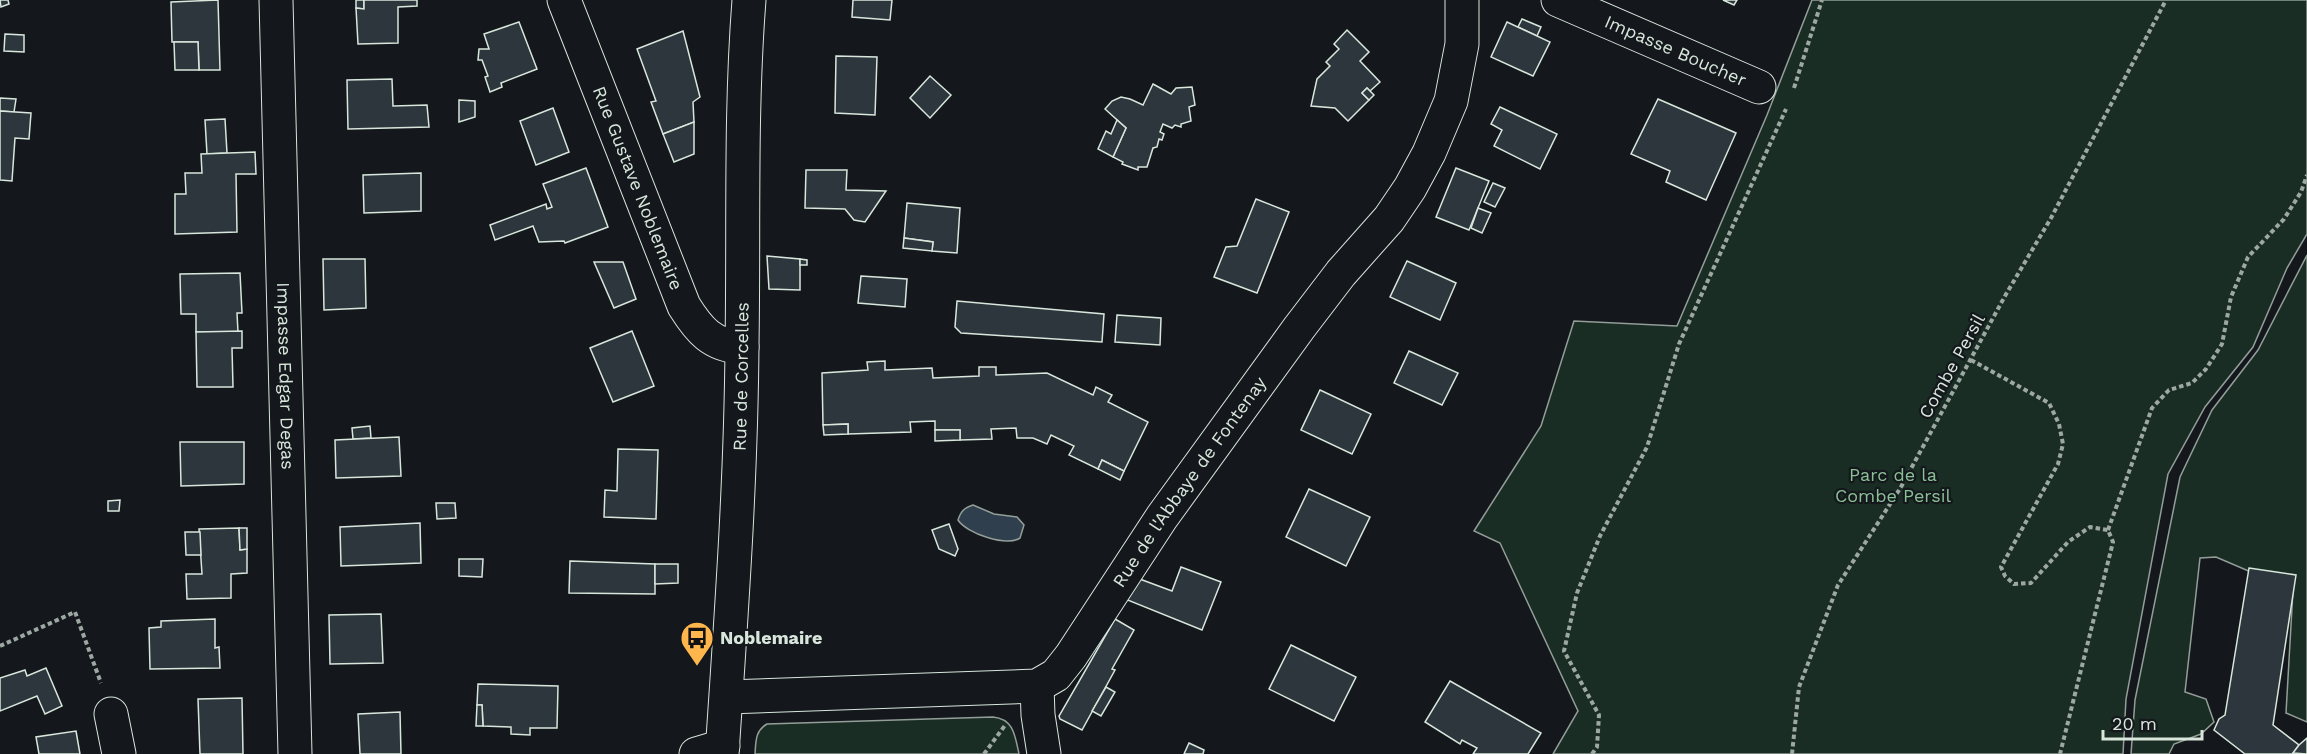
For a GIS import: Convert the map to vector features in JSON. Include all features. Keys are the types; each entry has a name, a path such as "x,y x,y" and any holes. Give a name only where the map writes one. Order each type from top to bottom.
{"street":[{"name":"Impasse Edgar Degas","path":"276,0 295,754"},
{"name":"Rue Gustave Noblemaire","path":"564,0 684,306 697,326 717,343 729,347 742,347"},
{"name":"Rue de Corcelles","path":"714,751 727,697 736,530 742,347 743,93 749,0"},
{"name":"Rue de l'Abbaye de Fontenay","path":"1037,686 1056,675 1071,656 1161,517 1299,328 1341,273 1389,219 1410,188 1429,153 1451,101 1462,44 1462,0"},
{"name":"Impasse Boucher","path":"1558,0 1760,87"},
{"path":"727,697 1037,686 1038,715 1044,754"},
{"path":"111,714 119,754"}],"path":[{"path":"1793,90 1822,0"},
{"name":"Combe Persil","path":"1792,754 1799,687 1838,585 1901,487 2050,218 2166,0"},
{"path":"1592,754 1597,747 1599,715 1564,651 1577,592 1599,537 1647,447 1679,344 1790,101"},
{"path":"2060,754 2113,542 2108,530 2152,408 2169,390 2192,383 2206,369 2222,344 2231,297 2248,257 2284,219 2301,192 2307,175"},
{"path":"1971,360 2049,403 2059,424 2063,444 2058,464 2001,567 2005,576 2014,584 2031,583 2068,542 2090,526 2108,530"},
{"path":"0,646 75,612 111,714"}],"green space":[{"name":"Parc de la Combe Persil","path":"1812,0 2307,0 2307,234 2287,268 2253,347 2205,407 2168,474 2126,699 2123,754 1553,754 1578,711 1500,543 1474,531 1541,426 1574,321 1677,326 1767,115"},
{"path":"2307,255 2307,722 2286,713 2293,590 2216,557 2200,558 2185,692 2206,699 2214,722 2201,734 2174,744 2169,754 2131,754 2135,700 2180,477 2212,410 2258,350"},
{"path":"1000,718 1009,725 1015,735 1019,754 755,754 758,733 767,724"}],"water":[{"path":"973,505 994,514 1017,517 1024,525 1020,538 1006,541 996,540 969,530 958,520 965,509"}],"building":[{"path":"0,0 8,0 9,4 1,7"},
{"path":"218,0 220,70 199,70 198,42 172,42 171,2"},
{"path":"356,0 364,0 364,9 356,8"},
{"path":"364,0 417,0 417,6 398,7 398,43 358,44 356,8 364,9"},
{"path":"853,0 892,0 890,20 852,17"},
{"path":"1723,0 1737,0 1734,5"},
{"path":"1522,19 1541,27 1537,36 1518,27"},
{"path":"519,22 537,69 501,83 502,87 490,92 485,77 488,76 482,60 478,60 479,49 489,49 484,34"},
{"path":"1507,22 1550,42 1533,76 1491,57"},
{"path":"1347,30 1369,52 1360,61 1380,82 1370,91 1367,88 1362,93 1369,100 1348,121 1335,108 1311,106 1317,79 1330,66 1326,62 1339,49 1334,44"},
{"path":"683,31 700,97 693,102 694,122 663,134 651,102 656,101 637,49"},
{"path":"5,34 24,35 24,52 4,51"},
{"path":"174,42 198,42 199,70 175,70"},
{"path":"836,56 877,57 875,115 835,113"},
{"path":"930,76 951,95 930,118 910,98"},
{"path":"392,79 393,106 427,105 429,127 348,129 347,80"},
{"path":"1153,84 1171,94 1176,88 1192,87 1195,105 1189,107 1191,121 1181,124 1181,127 1175,125 1172,128 1163,124 1160,132 1164,134 1162,140 1159,139 1157,147 1153,148 1147,167 1138,167 1138,170 1122,164 1123,162 1113,157 1126,128 1105,109 1112,101 1121,97 1143,105"},
{"path":"1367,88 1374,95 1369,100 1362,93"},
{"path":"0,98 16,99 14,112 0,111"},
{"path":"1658,99 1736,133 1706,200 1666,182 1670,171 1631,154"},
{"path":"459,100 475,101 475,117 459,122"},
{"path":"1500,107 1557,134 1540,169 1494,146 1502,130 1491,124"},
{"path":"553,108 569,152 536,165 520,121"},
{"path":"0,111 31,113 29,139 15,138 12,181 0,180"},
{"path":"225,119 227,153 207,154 205,120"},
{"path":"1117,120 1126,128 1113,157 1098,149 1106,131 1111,134"},
{"path":"694,122 694,154 674,162 663,134"},
{"path":"255,152 256,174 236,174 237,232 175,234 175,194 186,194 185,173 202,173 201,154"},
{"path":"586,168 608,227 565,243 564,241 539,242 533,226 495,240 490,225 546,204 547,209 552,207 543,184"},
{"path":"1456,168 1489,181 1469,230 1436,217"},
{"path":"806,170 847,170 846,190 886,191 865,222 854,220 845,209 805,208"},
{"path":"421,173 421,211 364,213 363,175"},
{"path":"1493,183 1505,188 1495,207 1484,202"},
{"path":"1256,199 1289,212 1257,293 1214,277 1226,247 1237,246"},
{"path":"907,203 960,208 957,253 932,251 933,242 904,238"},
{"path":"1478,208 1491,213 1482,233 1471,228"},
{"path":"904,238 933,242 932,251 903,248"},
{"path":"767,256 800,259 800,290 769,289"},
{"path":"323,259 365,259 366,308 324,310"},
{"path":"800,259 807,260 807,265 800,265"},
{"path":"1407,261 1456,283 1440,320 1390,297"},
{"path":"594,262 623,262 636,299 614,308"},
{"path":"240,273 242,313 237,313 238,332 196,332 196,314 181,314 180,274"},
{"path":"861,276 907,279 905,307 858,303"},
{"path":"957,301 1104,314 1102,342 961,333 955,327"},
{"path":"1117,315 1161,318 1160,345 1115,342"},
{"path":"242,331 242,348 232,348 233,387 197,387 196,332"},
{"path":"632,331 654,386 613,402 590,348"},
{"path":"1409,351 1458,373 1442,405 1394,383"},
{"path":"885,361 885,370 932,368 933,378 979,376 979,367 996,367 996,375 1047,373 1093,395 1096,387 1112,395 1108,402 1148,422 1124,471 1102,460 1098,469 1069,455 1074,446 1051,435 1047,444 1033,438 1017,438 1016,428 991,429 992,439 960,440 960,430 935,430 935,421 910,422 911,432 848,434 848,424 823,425 822,373 868,370 867,362"},
{"path":"1320,390 1371,414 1352,454 1301,430"},
{"path":"848,424 848,434 824,435 823,425"},
{"path":"370,426 371,438 353,439 352,428"},
{"path":"935,430 960,430 960,440 935,441"},
{"path":"399,437 401,476 336,478 335,440"},
{"path":"180,442 244,442 244,484 181,486"},
{"path":"618,449 658,450 656,519 604,517 605,490 617,491"},
{"path":"1102,460 1124,471 1120,480 1098,469"},
{"path":"1309,489 1370,517 1346,566 1286,537"},
{"path":"120,500 119,511 108,511 108,501"},
{"path":"436,503 455,503 456,518 437,519"},
{"path":"420,523 421,563 341,566 340,527"},
{"path":"949,524 958,549 955,556 939,549 932,530"},
{"path":"239,528 240,550 247,549 247,573 231,574 231,598 187,599 186,574 202,574 199,529"},
{"path":"239,528 247,528 247,549 240,550"},
{"path":"185,532 200,532 201,555 186,555"},
{"path":"459,559 483,559 482,577 459,576"},
{"path":"570,561 655,564 655,594 569,593"},
{"path":"655,564 678,564 678,583 655,584"},
{"path":"1181,567 1221,582 1202,630 1125,599 1137,578 1172,591"},
{"path":"2249,568 2296,575 2273,725 2299,745 2293,753 2295,754 2245,754 2214,730 2219,719 2225,715"},
{"path":"381,614 383,663 330,664 329,615"},
{"path":"215,619 215,648 219,647 220,668 150,669 149,628 161,627 161,621"},
{"path":"1115,619 1134,630 1082,730 1060,719 1059,716"},
{"path":"1291,645 1356,677 1334,721 1269,689"},
{"path":"46,668 62,706 45,714 37,696 0,711 0,678 25,670 27,676"},
{"path":"1450,681 1541,733 1528,754 1473,754 1477,748 1462,740 1460,744 1425,722"},
{"path":"478,684 558,686 557,728 530,728 530,735 511,734 511,727 483,726 482,705 477,705"},
{"path":"1106,687 1115,692 1101,716 1092,711"},
{"path":"242,698 243,754 200,754 198,699"},
{"path":"477,705 482,705 483,726 476,726"},
{"path":"400,712 401,754 360,754 358,714"},
{"path":"76,731 80,754 39,754 36,737"},
{"path":"2307,738 2307,754 2293,753 2299,745"},
{"path":"1189,743 1204,750 1203,754 1184,754"}],"place":[{"name":"Noblemaire","path":"697,667"}]}
